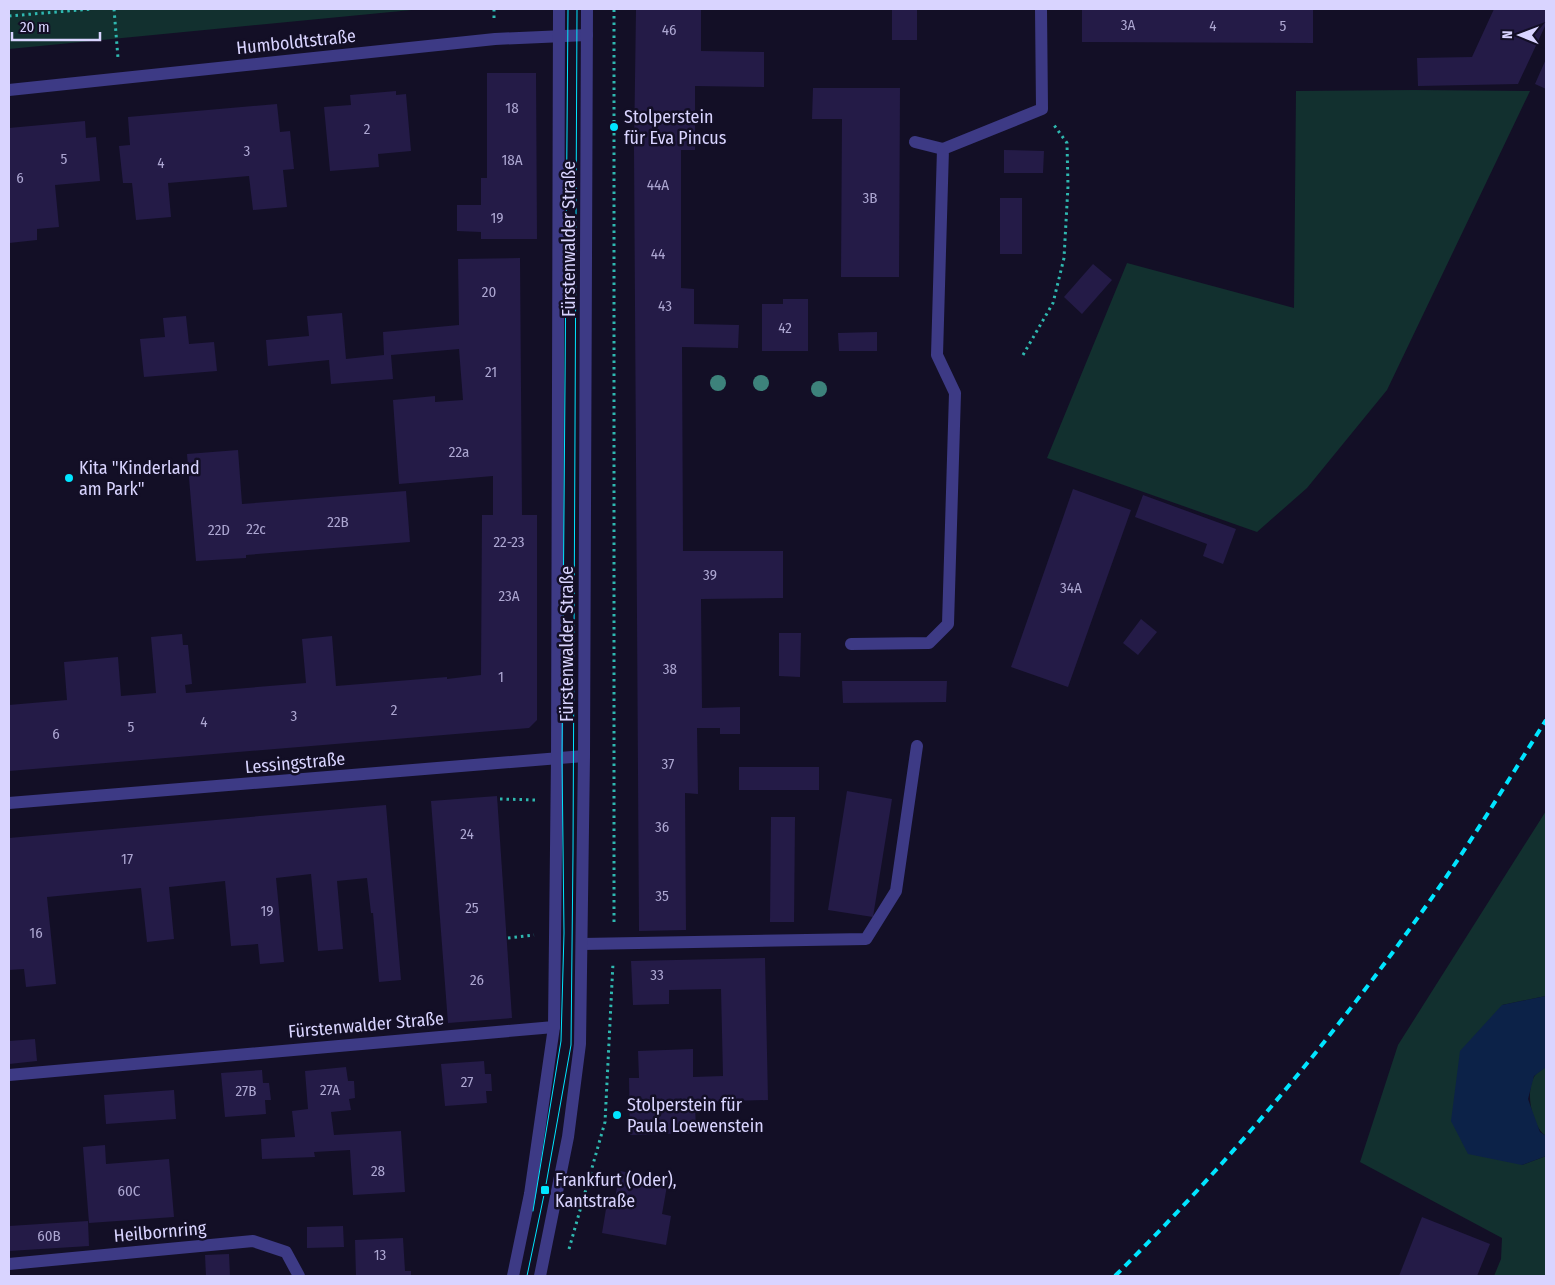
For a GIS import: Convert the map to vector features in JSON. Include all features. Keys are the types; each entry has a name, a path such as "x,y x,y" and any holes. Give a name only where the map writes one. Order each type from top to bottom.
{"street":[{"name":"Fürstenwalder Straße","path":"513,1276 530,1194 554,1027 557,800 559,9"},
{"name":"Fürstenwalder Straße","path":"540,1276 568,1137 580,1044 584,756 587,9"},
{"path":"915,142 943,148 1042,108 1041,9"},
{"name":"Humboldtstraße","path":"9,90 495,39 587,35"},
{"path":"851,644 929,643 948,624 956,393 937,355 943,148"},
{"path":"582,944 866,939 896,892 917,746"},
{"name":"Lessingstraße","path":"9,803 584,756"},
{"name":"Fürstenwalder Straße","path":"9,1075 554,1027"},
{"name":"Heilbornring","path":"9,1264 252,1241 286,1252 299,1276"}],"path":[{"path":"9,16 92,9"},
{"path":"114,9 120,78"},
{"path":"567,1258 605,1122 614,944 614,9"},
{"path":"1023,355 1053,303 1064,258 1068,186 1067,143 1042,108"},
{"path":"500,799 557,800"}],"green space":[{"path":"9,9 422,9 9,49"},
{"path":"1296,91 1530,91 1387,390 1307,488 1257,532 1047,458 1127,263 1294,308"},
{"path":"1546,811 1546,996 1502,1005 1522,1165 1546,1156 1546,1276 1494,1276 1501,1259 1502,1238 1360,1162 1398,1045"},
{"path":"1546,1067 1546,1136 1537,1125 1531,1109 1530,1091 1531,1083 1535,1076"}],"water":[{"path":"1546,996 1546,1067 1534,1076 1528,1099 1540,1132 1546,1136 1546,1156 1522,1165 1468,1154 1451,1121 1460,1051 1502,1005"}],"building":[{"path":"636,9 701,9 701,51 764,52 764,87 695,86 695,150 681,150 681,288 694,289 694,324 739,325 738,348 682,347 683,551 783,551 783,598 701,599 702,708 740,707 740,734 720,734 720,728 697,728 698,794 685,793 686,930 639,931 634,150"},
{"path":"892,9 917,9 917,40 892,40"},
{"path":"1082,9 1313,9 1313,43 1082,42"},
{"path":"1494,9 1546,9 1546,24 1518,84 1418,86 1417,58 1472,57"},
{"path":"1546,59 1546,89 1535,84"},
{"path":"487,73 536,73 537,239 481,239 481,232 457,231 457,205 481,205 481,178 487,178"},
{"path":"813,88 900,88 899,277 841,277 842,119 812,119"},
{"path":"396,91 396,95 406,94 411,151 378,154 379,167 330,171 324,107 351,105 350,95"},
{"path":"277,104 280,132 290,131 294,169 283,170 287,207 253,210 249,176 168,183 171,217 136,220 132,183 123,183 119,146 130,145 128,117"},
{"path":"85,121 86,138 96,137 100,181 55,185 59,227 37,229 37,240 9,243 9,128"},
{"path":"1004,150 1044,151 1043,173 1004,173"},
{"path":"1000,198 1022,198 1022,254 1000,254"},
{"path":"520,258 522,515 537,515 537,720 529,728 9,771 9,705 67,700 64,662 118,657 121,696 156,693 151,637 182,634 183,645 188,645 192,684 185,685 186,693 306,683 302,639 332,636 336,686 481,675 482,515 493,515 493,476 399,484 393,400 435,396 435,402 463,400 459,349 391,355 393,379 331,384 329,360 268,366 266,340 309,336 307,316 342,313 346,359 384,355 383,332 459,325 458,259"},
{"path":"1093,264 1112,280 1082,314 1064,297"},
{"path":"783,299 808,299 808,351 762,351 762,304 783,304"},
{"path":"186,316 189,344 214,342 217,371 144,377 140,339 165,337 163,318"},
{"path":"877,332 877,351 839,351 838,333"},
{"path":"238,450 242,504 406,491 410,542 246,555 246,558 196,561 187,454"},
{"path":"1073,489 1131,510 1068,687 1011,667"},
{"path":"1143,495 1236,529 1223,564 1203,556 1207,544 1135,517"},
{"path":"1141,619 1157,632 1138,655 1123,643"},
{"path":"779,633 801,633 800,677 779,676"},
{"path":"842,681 947,681 946,702 843,703"},
{"path":"739,767 819,767 819,790 739,790"},
{"path":"847,791 892,799 873,917 828,910"},
{"path":"497,796 512,1018 448,1023 431,801"},
{"path":"386,805 401,980 379,982 373,913 371,913 367,878 337,881 343,949 318,951 311,874 276,878 284,962 260,964 258,944 231,946 225,881 169,887 174,939 147,942 141,888 47,897 56,984 26,987 24,969 9,970 9,838"},
{"path":"771,817 795,817 794,922 770,922"},
{"path":"765,958 768,1100 695,1102 696,1133 630,1135 629,1078 639,1078 638,1051 693,1049 693,1077 723,1076 721,989 669,990 669,1004 633,1005 631,961"},
{"path":"35,1039 37,1061 9,1064 9,1041"},
{"path":"484,1061 485,1074 491,1074 492,1091 486,1091 487,1103 445,1106 441,1064"},
{"path":"346,1067 348,1081 354,1081 355,1098 349,1099 351,1110 331,1112 334,1135 401,1131 405,1192 353,1195 350,1150 314,1152 315,1157 262,1159 261,1139 295,1137 292,1111 308,1109 305,1071"},
{"path":"262,1070 263,1083 269,1083 271,1100 265,1100 266,1114 225,1117 221,1073"},
{"path":"174,1090 176,1119 106,1124 104,1095"},
{"path":"105,1145 106,1164 169,1159 174,1217 89,1223 83,1147"},
{"path":"620,1171 668,1180 662,1214 671,1216 666,1245 602,1233 607,1203 614,1204"},
{"path":"1422,1217 1490,1244 1477,1276 1399,1276"},
{"path":"88,1221 89,1246 9,1251 9,1226"},
{"path":"343,1226 344,1247 307,1248 307,1227"},
{"path":"403,1238 405,1271 411,1271 411,1276 356,1276 355,1240"},
{"path":"229,1254 230,1276 206,1276 205,1255"}],"tram line":[{"path":"533,1211 561,1041 564,933 562,758 568,9"},
{"path":"527,1276 545,1190 571,1045 577,9"}],"railway":[{"path":"1115,1276 1244,1138 1364,991 1438,889 1546,720"}],"place":[{"name":"Stolperstein für Eva Pincus","path":"614,127"},
{"name":"Kita \"Kinderland am Park\"","path":"69,478"},
{"name":"Stolperstein für Paula Loewenstein","path":"617,1115"},
{"name":"Frankfurt (Oder), Kantstraße","path":"545,1190"}]}
